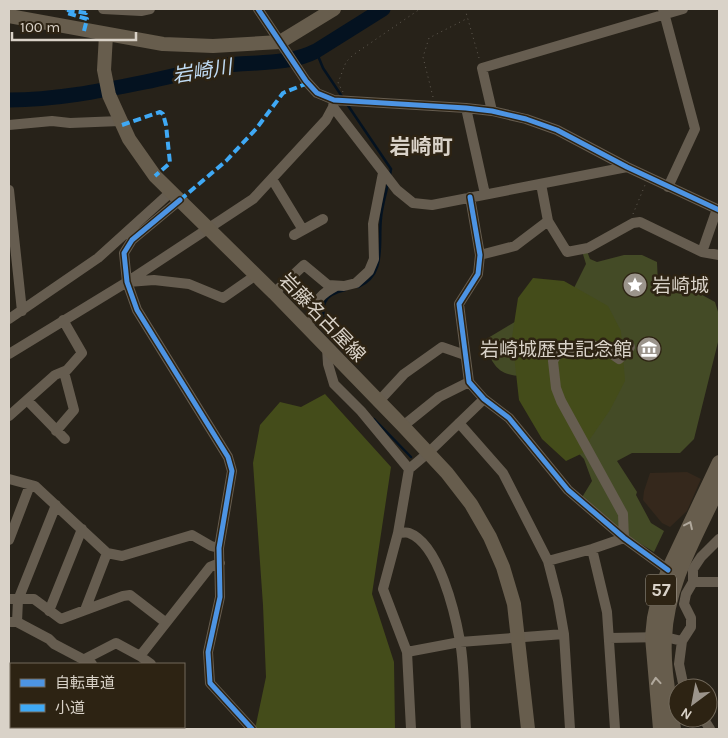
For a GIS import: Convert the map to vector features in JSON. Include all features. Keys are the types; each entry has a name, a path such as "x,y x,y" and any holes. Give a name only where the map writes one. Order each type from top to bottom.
{"main road":[{"path":"9,16 163,44 213,46 283,45 334,9"},
{"name":"岩藤名古屋線","path":"106,35 104,70 110,95 129,139 150,168 328,348 447,472 471,504 503,566 514,604 528,729"},
{"name":"57","path":"660,729 658,637 655,610 668,570 719,462"},
{"name":"57","path":"674,729 665,655 658,637 677,578 719,487"}],"street":[{"path":"103,9 141,11 150,9"},
{"path":"258,9 306,81 317,93 340,102 435,106 492,111 526,119 557,130 627,167 718,210 702,252"},
{"path":"492,111 482,68 664,11 683,9"},
{"path":"664,11 695,129 668,187"},
{"path":"340,102 387,178 413,203 432,205 627,167"},
{"path":"9,354 127,282 253,199 326,120 340,102"},
{"path":"466,108 485,194"},
{"path":"9,125 52,121 70,123 118,117"},
{"path":"274,293 304,265 328,285 336,286 356,283 370,271 374,259 374,224 387,178"},
{"path":"272,179 298,232 323,219"},
{"path":"541,184 548,221 568,252 588,248 633,223 640,222 702,252 719,255"},
{"path":"9,190 22,311"},
{"path":"176,196 132,240 124,253 127,282 137,310 228,456 232,471 218,548 220,597 208,652 210,683 252,729"},
{"path":"9,319 98,258 176,196"},
{"path":"470,197 480,255 478,274 459,304 469,382 484,399 510,418 568,490 624,538 668,570"},
{"path":"480,255 516,246 548,221"},
{"path":"127,282 154,280 188,284 222,298 256,276"},
{"path":"306,326 316,316 314,308 319,299 336,286"},
{"path":"9,416 55,375 64,372 82,353 63,320"},
{"path":"624,538 623,514 561,400 554,377 553,361 558,352 579,346 590,344 604,348 619,358 630,347"},
{"path":"379,401 404,374 442,347 465,355"},
{"path":"328,348 328,364 334,384 361,411 409,469"},
{"path":"56,431 74,410 64,372"},
{"path":"403,426 439,397 469,382"},
{"path":"411,729 407,652 383,589 398,533 409,469 484,399"},
{"path":"27,400 64,439"},
{"path":"459,422 503,473 548,561 564,634 570,729"},
{"path":"9,479 36,486 108,553 122,556 192,535 218,548"},
{"path":"9,540 30,485"},
{"path":"56,505 13,600 13,622 49,639 54,644 87,662 116,643 150,663"},
{"path":"49,611 82,529"},
{"path":"398,533 408,533 415,537 422,542 433,556 453,608 460,642 466,729"},
{"path":"548,561 624,538"},
{"path":"682,678 679,664 682,641 691,627 691,618 684,604 686,594 693,582 693,569 701,557 719,539"},
{"path":"592,549 607,612 615,729"},
{"path":"85,610 108,553"},
{"path":"140,656 210,567 220,563"},
{"path":"693,582 719,582"},
{"path":"13,600 34,599 61,619 130,595 165,622"},
{"path":"407,652 460,642 564,634"},
{"path":"609,638 658,637 682,641"}],"path":[{"path":"340,102 338,83 346,62 353,55 420,9"},
{"path":"464,9 482,68"},
{"path":"435,106 423,57 429,38 468,18"},
{"path":"633,223 633,216 648,177"}],"shaded area":[{"path":"687,472 701,479 687,511 670,527 662,523 643,500 644,491 650,473"}],"green space":[{"path":"585,246 590,259 597,262 624,255 642,255 657,262 658,285 677,282 715,302 719,315 719,338 694,439 680,453 632,453 617,461 637,492 636,495 651,523 664,531 654,552 624,534 581,499 592,481 584,459 566,440 522,376 500,370 483,341 518,320 571,294 586,264 582,251"},
{"path":"533,278 564,281 608,306 621,331 625,381 610,410 590,439 585,452 566,461 542,439 519,400 512,337 518,298"},
{"path":"325,394 391,467 372,594 394,662 395,729 255,729 266,677 253,463 260,425 280,402 301,407"}],"waterway":[{"name":"岩崎川","path":"9,100 77,94 111,89 200,69 293,59 316,51 383,9"},
{"path":"316,51 323,68 343,98"},
{"path":"347,104 391,169 390,175"},
{"path":"358,287 367,282 377,266 380,248 380,228 388,183"},
{"path":"324,325 323,312 325,302 332,295 345,290"},
{"path":"374,419 411,457"}],"marked path":[{"path":"84,31 87,19 67,13 67,10 86,13 88,9"},
{"path":"180,200 226,161 256,129 283,93 308,83"},
{"path":"122,125 160,112 163,114 170,163 155,176"}],"cycle path":[{"path":"258,9 306,81 317,93 334,100 466,108 492,111 526,119 557,130 627,167 719,210"},
{"path":"470,197 480,255 478,274 459,304 469,382 484,399 509,418 568,490 624,538 668,570"},
{"path":"180,200 132,240 124,253 127,282 137,310 228,457 232,471 219,548 220,597 208,652 210,683 252,729"}],"place":[{"name":"岩崎城","path":"635,285"},
{"name":"岩崎城歴史記念館","path":"649,349"}],"district":[{"name":"岩崎町","path":"421,147"}]}
